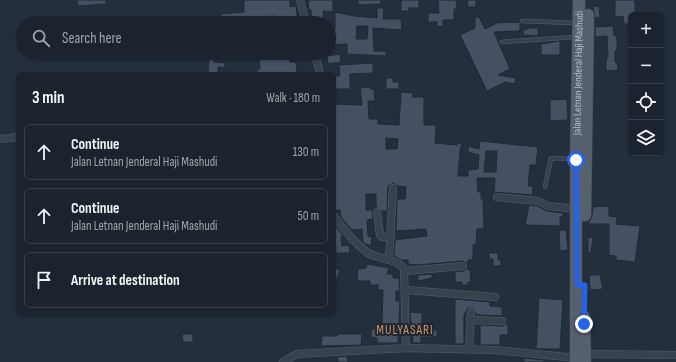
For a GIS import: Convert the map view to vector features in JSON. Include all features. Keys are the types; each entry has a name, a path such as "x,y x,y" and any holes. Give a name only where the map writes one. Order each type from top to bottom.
{"main road":[{"name":"Jalan Letnan Jenderal Haji Mashudi","path":"579,0 579,23 582,44 580,359"},
{"name":"Jalan Letnan Jenderal Haji Mashudi","path":"581,285 576,160 582,44 588,0"}],"street":[{"path":"300,0 304,16"},
{"path":"317,60 320,72"},
{"path":"0,139 16,137"},
{"path":"390,260 393,188"},
{"path":"497,198 518,198 538,201 548,206 578,209"},
{"path":"377,212 381,236 391,237"},
{"path":"336,219 348,234 367,252 390,260 402,266 405,271 406,348"},
{"path":"405,271 463,266"},
{"path":"406,290 495,296"},
{"path":"469,349 471,312"},
{"path":"470,320 502,321"},
{"path":"283,362 297,354 406,348 469,349 580,359 676,355"}],"lane":[{"path":"522,20 579,23"},
{"path":"502,42 582,44"},
{"path":"545,187 551,158 576,160"}],"building":[{"path":"77,0 106,0 106,4 78,6"},
{"path":"244,0 290,0 290,7 296,6 297,16 221,16 221,14 244,12"},
{"path":"308,0 333,0 333,12 323,11 323,16 311,16 311,10 309,10"},
{"path":"358,0 381,0 381,4 358,5"},
{"path":"401,0 419,0 419,8 409,8 409,11 401,11"},
{"path":"438,0 456,0 457,9 454,9 454,20 443,20 443,26 437,27 437,22 428,22 428,13 439,13"},
{"path":"467,0 476,0 476,7 468,7"},
{"path":"615,0 635,0 635,12 628,12 628,24 624,24 623,16 615,17"},
{"path":"599,6 600,17 595,18 593,7"},
{"path":"377,8 384,8 383,19 401,19 402,30 373,28 374,51 386,51 386,56 347,54 347,44 336,45 335,12 354,16 377,18","holes":["357,26 368,26 367,39 356,39"]},
{"path":"475,17 479,17 485,29 497,23 520,23 520,31 494,32 510,69 498,75 516,78 515,84 505,82 487,91 460,35 475,28"},
{"path":"613,26 614,36 617,36 615,62 617,62 618,70 606,71 606,62 608,57 607,36 595,37 595,27"},
{"path":"538,28 538,36 523,35 523,30"},
{"path":"560,41 560,55 541,55 541,44"},
{"path":"340,54 341,62 328,64 328,60 336,60 336,55"},
{"path":"209,60 225,63 225,68 218,67 218,72 208,72"},
{"path":"259,60 290,60 290,62 296,62 297,72 257,72 257,69 260,69"},
{"path":"373,63 373,73 350,74 350,89 336,89 336,76 340,76 339,65"},
{"path":"386,78 393,78 393,82 399,82 399,89 386,89"},
{"path":"370,87 370,89 374,89 375,101 368,101 369,119 378,119 378,124 399,125 401,92 413,93 413,97 424,97 424,125 436,125 435,143 457,145 457,143 462,143 458,176 468,176 468,170 478,169 479,155 468,152 468,146 479,149 480,141 538,147 536,165 530,165 528,186 533,186 532,195 494,192 495,178 477,178 478,192 481,192 481,199 483,199 484,229 477,229 476,245 473,245 473,260 468,260 468,264 463,261 417,265 408,264 408,260 401,260 394,256 395,240 427,236 426,229 396,231 397,199 405,199 406,187 398,186 393,183 388,186 387,211 382,211 376,207 376,194 366,194 366,210 372,210 373,219 367,220 368,236 372,237 371,246 363,243 362,229 352,230 341,217 340,210 336,210 336,104 362,105 360,88","holes":["386,138 398,139 397,149 386,149","486,151 497,151 496,172 484,172"]},
{"path":"567,99 568,120 550,121 550,100"},
{"path":"529,205 537,206 547,211 563,213 563,217 560,217 560,226 525,225"},
{"path":"609,206 609,216 617,217 616,224 640,226 635,262 616,260 616,256 609,255 609,224 588,224 592,216 593,207"},
{"path":"336,227 343,236 341,237 342,246 349,245 350,253 336,253"},
{"path":"559,230 566,230 568,250 560,251"},
{"path":"588,237 593,238 591,253 588,252"},
{"path":"489,253 498,253 498,260 501,260 501,266 493,266 493,259 489,259"},
{"path":"367,264 389,268 387,274 393,274 393,278 399,278 400,291 396,291 396,301 400,301 398,343 377,343 377,338 371,337 371,331 378,325 378,323 382,323 383,290 378,290 378,285 370,285 370,281 357,281 358,269 366,268"},
{"path":"468,268 468,270 470,270 471,282 468,282 468,285 462,285 462,282 455,282 455,272 464,271"},
{"path":"336,269 340,270 336,281"},
{"path":"432,274 432,278 418,281 418,275"},
{"path":"589,275 600,275 603,289 590,290"},
{"path":"539,298 563,300 560,349 536,349"},
{"path":"455,299 490,302 490,306 502,307 502,316 480,315 476,314 473,308 468,308 464,315 464,344 455,344"},
{"path":"410,312 422,313 422,329 437,330 437,337 421,337 421,343 413,343"},
{"path":"508,324 508,335 500,335 500,345 480,345 480,325 502,326"},
{"path":"182,334 193,334 193,342 183,342"},
{"path":"337,334 362,334 361,345 321,346 322,336 337,336"},
{"path":"347,356 348,362 338,362 337,357"},
{"path":"524,358 544,360 544,362 524,362"}],"district":[{"name":"MULYASARI","path":"405,329"}],"route":[{"path":"576,160 578,209 577,285 585,285 584,324"}]}
